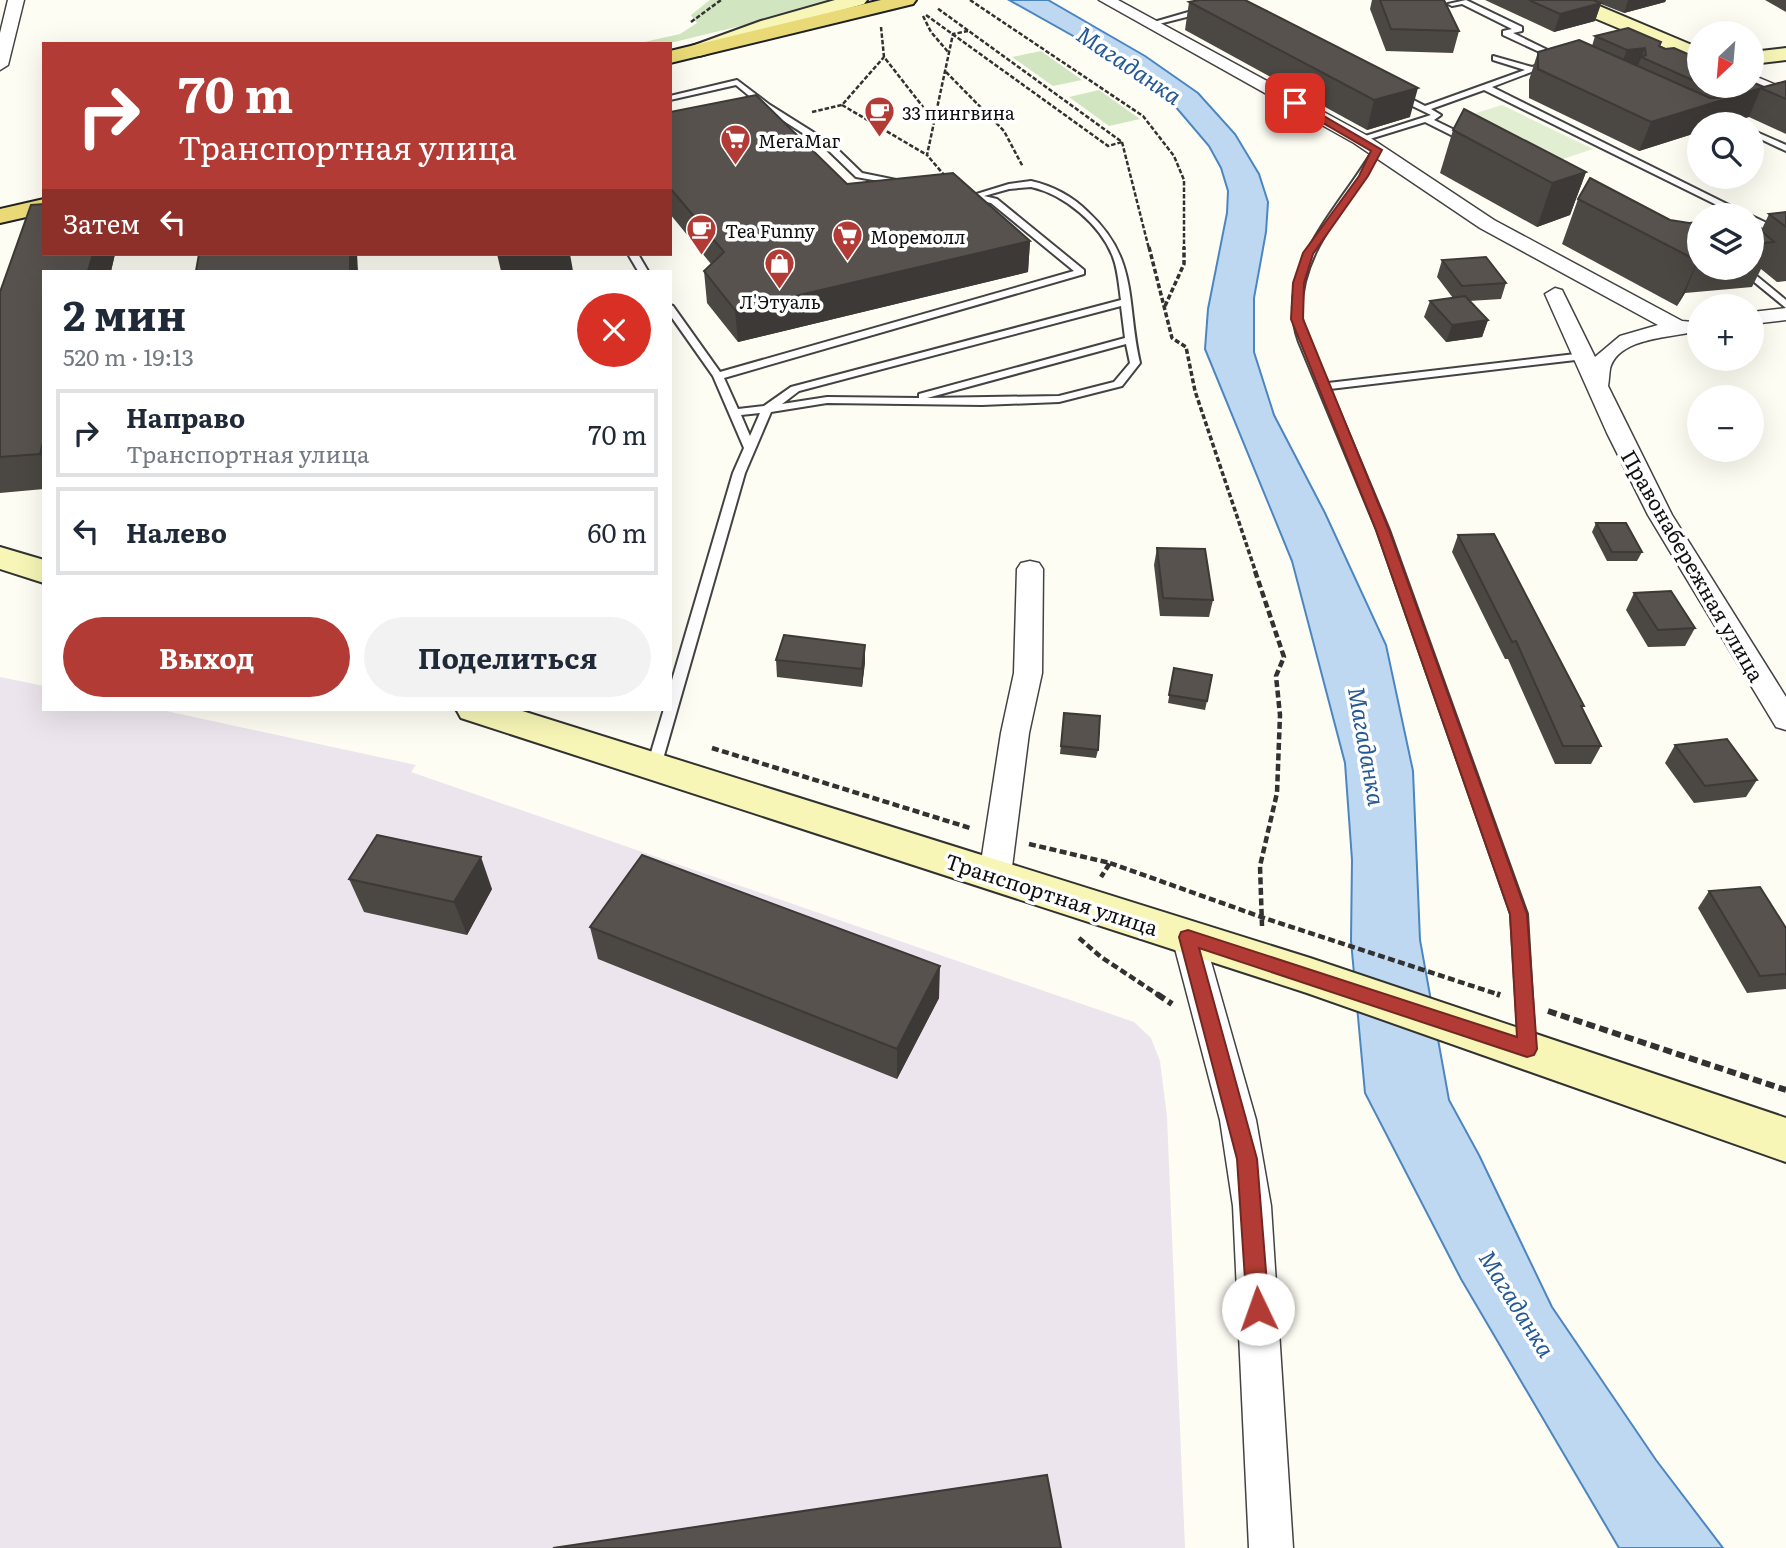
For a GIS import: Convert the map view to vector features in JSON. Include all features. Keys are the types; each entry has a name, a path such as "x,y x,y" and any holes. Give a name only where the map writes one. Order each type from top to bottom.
{"main road":[{"path":"672,57 865,4 906,0"},
{"path":"1568,0 1687,51"},
{"path":"1764,57 1786,54"},
{"path":"0,216 42,206"},
{"path":"0,558 42,571"},
{"name":"Транспортная улица","path":"480,711 1262,960 1480,1032 1786,1140"}],"street":[{"path":"0,65 16,0"},
{"path":"1107,0 1360,139 1487,224 1687,325"},
{"path":"1764,85 1786,95"},
{"name":"Правонабережная улица","path":"1555,294 1598,384 1612,424 1661,516 1786,720"},
{"path":"1764,317 1786,314"},
{"path":"1598,384 1598,366 1612,351 1646,334 1687,326"},
{"path":"995,875 1015,733 1028,673 1030,569"},
{"path":"1188,937 1247,1159 1271,1548"}],"lane":[{"path":"1452,4 1463,2 1519,29 1506,33 1572,64"},
{"path":"1151,24 1221,3 1231,12"},
{"path":"1496,58 1534,69"},
{"path":"1424,109 1561,58"},
{"path":"672,98 737,82 768,107 829,146 859,174 919,185"},
{"path":"1485,87 1720,203"},
{"path":"1360,139 1437,115 1388,91"},
{"path":"755,109 768,107"},
{"path":"1426,119 1474,144"},
{"path":"1764,138 1786,148"},
{"path":"1377,150 1363,176 1308,253 1299,283 1297,319 1383,530 1519,914 1522,1002 1527,1049"},
{"path":"734,413 827,400 1059,399 1118,384 1135,363 1129,340 1117,254 1096,222 1073,205 1033,184 974,196"},
{"path":"718,376 1081,272 994,201 943,189"},
{"path":"1764,234 1786,224"},
{"path":"1764,225 1786,234"},
{"path":"1756,280 1786,305"},
{"path":"672,702 699,605 749,447 767,410 795,388 1125,302"},
{"path":"672,311 718,376 749,447"},
{"path":"908,400 1129,340"},
{"path":"1324,387 1584,356"},
{"path":"654,766 669,711"}],"path":[{"path":"691,22 721,0"},
{"path":"970,0 1143,116 1174,156 1184,180 1184,264 1164,308"},
{"path":"937,8 1122,142 1172,338 1186,347 1195,390 1284,657 1276,676 1280,715 1277,793 1260,866 1262,960"},
{"path":"949,53 931,32 922,12 1108,146 1122,142"},
{"path":"881,22 884,57 934,121"},
{"path":"953,34 969,31"},
{"path":"927,155 953,34"},
{"path":"995,65 1011,61"},
{"path":"945,71 1004,131 1033,184"},
{"path":"1040,97 1055,93"},
{"path":"842,105 927,155 948,180 943,189"},
{"path":"1087,130 1101,127"},
{"path":"1110,863 1263,918 1786,1090"}],"shaded area":[{"path":"0,677 42,686 42,711 166,711 416,765 411,772 1134,1022 1151,1038 1160,1061 1167,1117 1185,1548 0,1548"}],"green space":[{"path":"710,0 848,0 672,43 644,42 680,34 697,23 691,15"},
{"path":"1041,51 1082,80 1053,86 1012,57"},
{"path":"1099,90 1140,119 1109,126 1069,97"},
{"path":"1502,105 1593,149 1551,163 1460,118"}],"water":[{"name":"Магаданка","path":"1009,0 1048,0 1145,56 1198,93 1235,134 1259,174 1268,202 1266,232 1254,298 1254,352 1274,415 1325,513 1386,645 1413,771 1420,940 1449,1100 1479,1155 1552,1307 1656,1460 1723,1548 1619,1548 1461,1279 1365,1093 1351,941 1352,860 1345,763 1292,561 1205,349 1208,309 1227,213 1228,191 1221,168 1209,146 1169,99 1147,81 1123,64"}],"building":[{"path":"1245,0 1418,88 1374,100 1189,2"},
{"path":"1380,0 1444,0 1459,31 1391,29"},
{"path":"1529,0 1593,0 1601,3 1560,14"},
{"path":"1628,28 1661,42 1659,46 1665,49 1674,48 1687,54 1687,78 1641,57 1646,55 1645,48 1627,50 1595,36"},
{"path":"1579,40 1687,88 1687,98 1729,98 1651,122 1538,69 1538,52"},
{"path":"1786,81 1786,99 1764,89 1764,87"},
{"path":"756,95 847,184 953,173 1030,241 735,310 704,271 724,252 672,190 672,112"},
{"path":"1464,109 1586,172 1552,183 1453,130"},
{"path":"1590,178 1670,220 1687,223 1687,255 1578,199"},
{"path":"42,204 42,256 92,256 88,270 42,270 42,446 40,454 0,457 0,292 31,205"},
{"path":"1786,212 1786,227 1769,214"},
{"path":"1764,233 1774,242 1764,243"},
{"path":"199,256 350,256 350,270 196,270"},
{"path":"1486,257 1506,283 1462,286 1442,260"},
{"path":"1465,296 1488,320 1452,325 1430,301"},
{"path":"1596,523 1626,523 1642,552 1612,552"},
{"path":"1494,534 1584,706 1581,706 1601,746 1563,746 1516,641 1512,642 1458,535"},
{"path":"1157,548 1205,549 1213,600 1163,598"},
{"path":"1671,591 1695,628 1658,630 1634,593"},
{"path":"784,635 865,645 862,669 776,660"},
{"path":"1174,668 1212,675 1207,701 1169,695"},
{"path":"1064,713 1100,716 1098,750 1061,746"},
{"path":"1727,739 1757,780 1705,786 1675,745"},
{"path":"377,835 481,857 454,902 349,879"},
{"path":"642,855 940,966 897,1049 590,927"},
{"path":"1760,887 1786,928 1786,974 1760,976 1709,891"},
{"path":"1047,1475 1061,1548 553,1548"}],"place":[{"name":"33 пингвина","path":"879,139"},
{"name":"МегаМаг","path":"735,167"},
{"name":"Tea Funny","path":"702,257"},
{"name":"Моремолл","path":"847,263"},
{"name":"Л'Этуаль","path":"780,290"}],"route":[{"path":"1258,1309 1247,1159 1188,937 1527,1049 1519,914 1383,530 1297,319 1299,283 1308,253 1363,176 1377,150 1295,103"}]}
